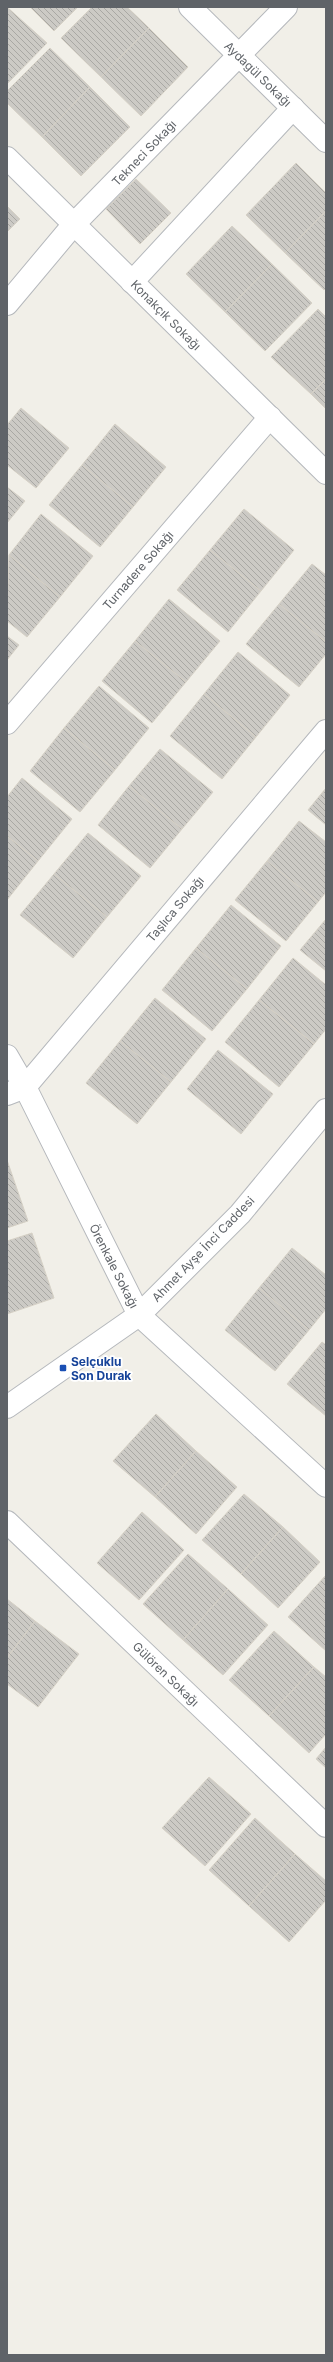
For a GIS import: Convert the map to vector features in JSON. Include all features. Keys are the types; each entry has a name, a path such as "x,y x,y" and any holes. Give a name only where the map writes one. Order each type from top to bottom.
{"street":[{"name":"Aydagül Sokağı","path":"190,7 326,141"},
{"name":"Tekneci Sokağı","path":"7,304 74,224 286,7"},
{"path":"132,282 293,108"},
{"name":"Konakçık Sokağı","path":"7,158 326,473"},
{"name":"Turnadere Sokağı","path":"7,723 270,417"},
{"name":"Taşlıca Sokağı","path":"16,1090 326,731"},
{"name":"Örenkale Sokağı","path":"7,1056 16,1090 139,1315 326,1486"},
{"name":"Ahmet Ayşe İnci Caddesi","path":"7,1407 139,1315 240,1214 326,1110"},
{"name":"Gülören Sokağı","path":"7,1522 326,1826"}],"building":[{"path":"7,7 47,43 7,84"},
{"path":"30,7 78,7 54,31"},
{"path":"92,7 127,7 149,28 101,77 61,38"},
{"path":"149,28 188,67 141,116 101,77"},
{"path":"50,48 90,87 42,137 7,103 7,91"},
{"path":"90,87 130,127 81,176 42,137"},
{"path":"296,163 326,193 326,211 285,253 246,215"},
{"path":"136,179 171,213 140,244 106,209"},
{"path":"7,206 20,219 7,232"},
{"path":"326,211 326,288 324,290 285,253"},
{"path":"232,226 272,264 225,312 186,274"},
{"path":"272,264 312,303 265,351 225,312"},
{"path":"318,309 326,317 326,379 311,394 271,357"},
{"path":"326,379 326,409 311,394"},
{"path":"21,408 69,448 36,488 7,465 7,425"},
{"path":"115,424 166,467 133,507 82,465"},
{"path":"82,465 133,507 100,547 49,505"},
{"path":"7,487 25,501 7,523"},
{"path":"244,509 294,550 261,591 210,550"},
{"path":"41,514 93,556 60,597 9,555"},
{"path":"210,550 261,591 228,632 177,590"},
{"path":"9,555 60,597 27,637 7,621"},
{"path":"312,564 326,575 326,642 279,604"},
{"path":"169,599 220,641 186,682 135,641"},
{"path":"279,604 326,642 326,654 299,687 246,644"},
{"path":"7,636 19,645 7,660"},
{"path":"135,641 186,682 152,723 102,681"},
{"path":"238,652 290,695 256,737 204,694"},
{"path":"99,686 149,728 115,770 64,728"},
{"path":"204,694 256,737 222,779 170,736"},
{"path":"64,728 115,770 80,812 30,771"},
{"path":"160,749 213,792 182,829 129,786"},
{"path":"22,778 72,819 38,861 7,836 7,797"},
{"path":"129,786 182,829 150,868 98,825"},
{"path":"326,788 326,825 308,810"},
{"path":"299,821 326,842 326,892 318,902 267,861"},
{"path":"88,833 141,876 107,917 54,874"},
{"path":"7,836 38,861 7,900"},
{"path":"267,861 318,902 286,941 235,900"},
{"path":"54,874 107,917 73,958 20,915"},
{"path":"231,905 281,946 247,989 196,948"},
{"path":"326,919 326,971 300,950"},
{"path":"196,948 247,989 212,1031 162,990"},
{"path":"293,958 326,985 326,1029 314,1044 259,1000"},
{"path":"155,998 206,1039 171,1082 120,1041"},
{"path":"259,1000 314,1044 279,1087 225,1042"},
{"path":"120,1041 171,1082 137,1124 86,1083"},
{"path":"218,1050 273,1094 241,1134 187,1089"},
{"path":"7,1160 28,1221 7,1228"},
{"path":"32,1233 54,1298 7,1314 7,1241"},
{"path":"292,1248 326,1275 326,1309 309,1330 259,1288"},
{"path":"259,1288 309,1330 275,1371 225,1330"},
{"path":"322,1342 326,1345 326,1416 287,1384"},
{"path":"156,1414 196,1451 155,1497 113,1461"},
{"path":"196,1451 237,1487 196,1534 155,1497"},
{"path":"244,1494 283,1527 241,1574 202,1540"},
{"path":"142,1512 184,1550 139,1600 97,1563"},
{"path":"283,1527 320,1562 278,1608 241,1574"},
{"path":"188,1554 228,1589 183,1640 143,1604"},
{"path":"326,1575 326,1651 288,1617"},
{"path":"228,1589 268,1625 223,1675 183,1640"},
{"path":"7,1599 35,1621 7,1658"},
{"path":"35,1621 79,1654 38,1707 7,1684 7,1658"},
{"path":"274,1631 314,1667 269,1716 229,1680"},
{"path":"314,1667 326,1677 326,1734 309,1753 269,1716"},
{"path":"326,1747 326,1768 316,1759"},
{"path":"209,1777 251,1814 205,1866 162,1828"},
{"path":"255,1818 295,1854 249,1906 209,1870"},
{"path":"295,1854 326,1881 326,1900 289,1942 249,1906"}],"place":[{"name":"Selçuklu Son Durak","path":"63,1368"}]}
